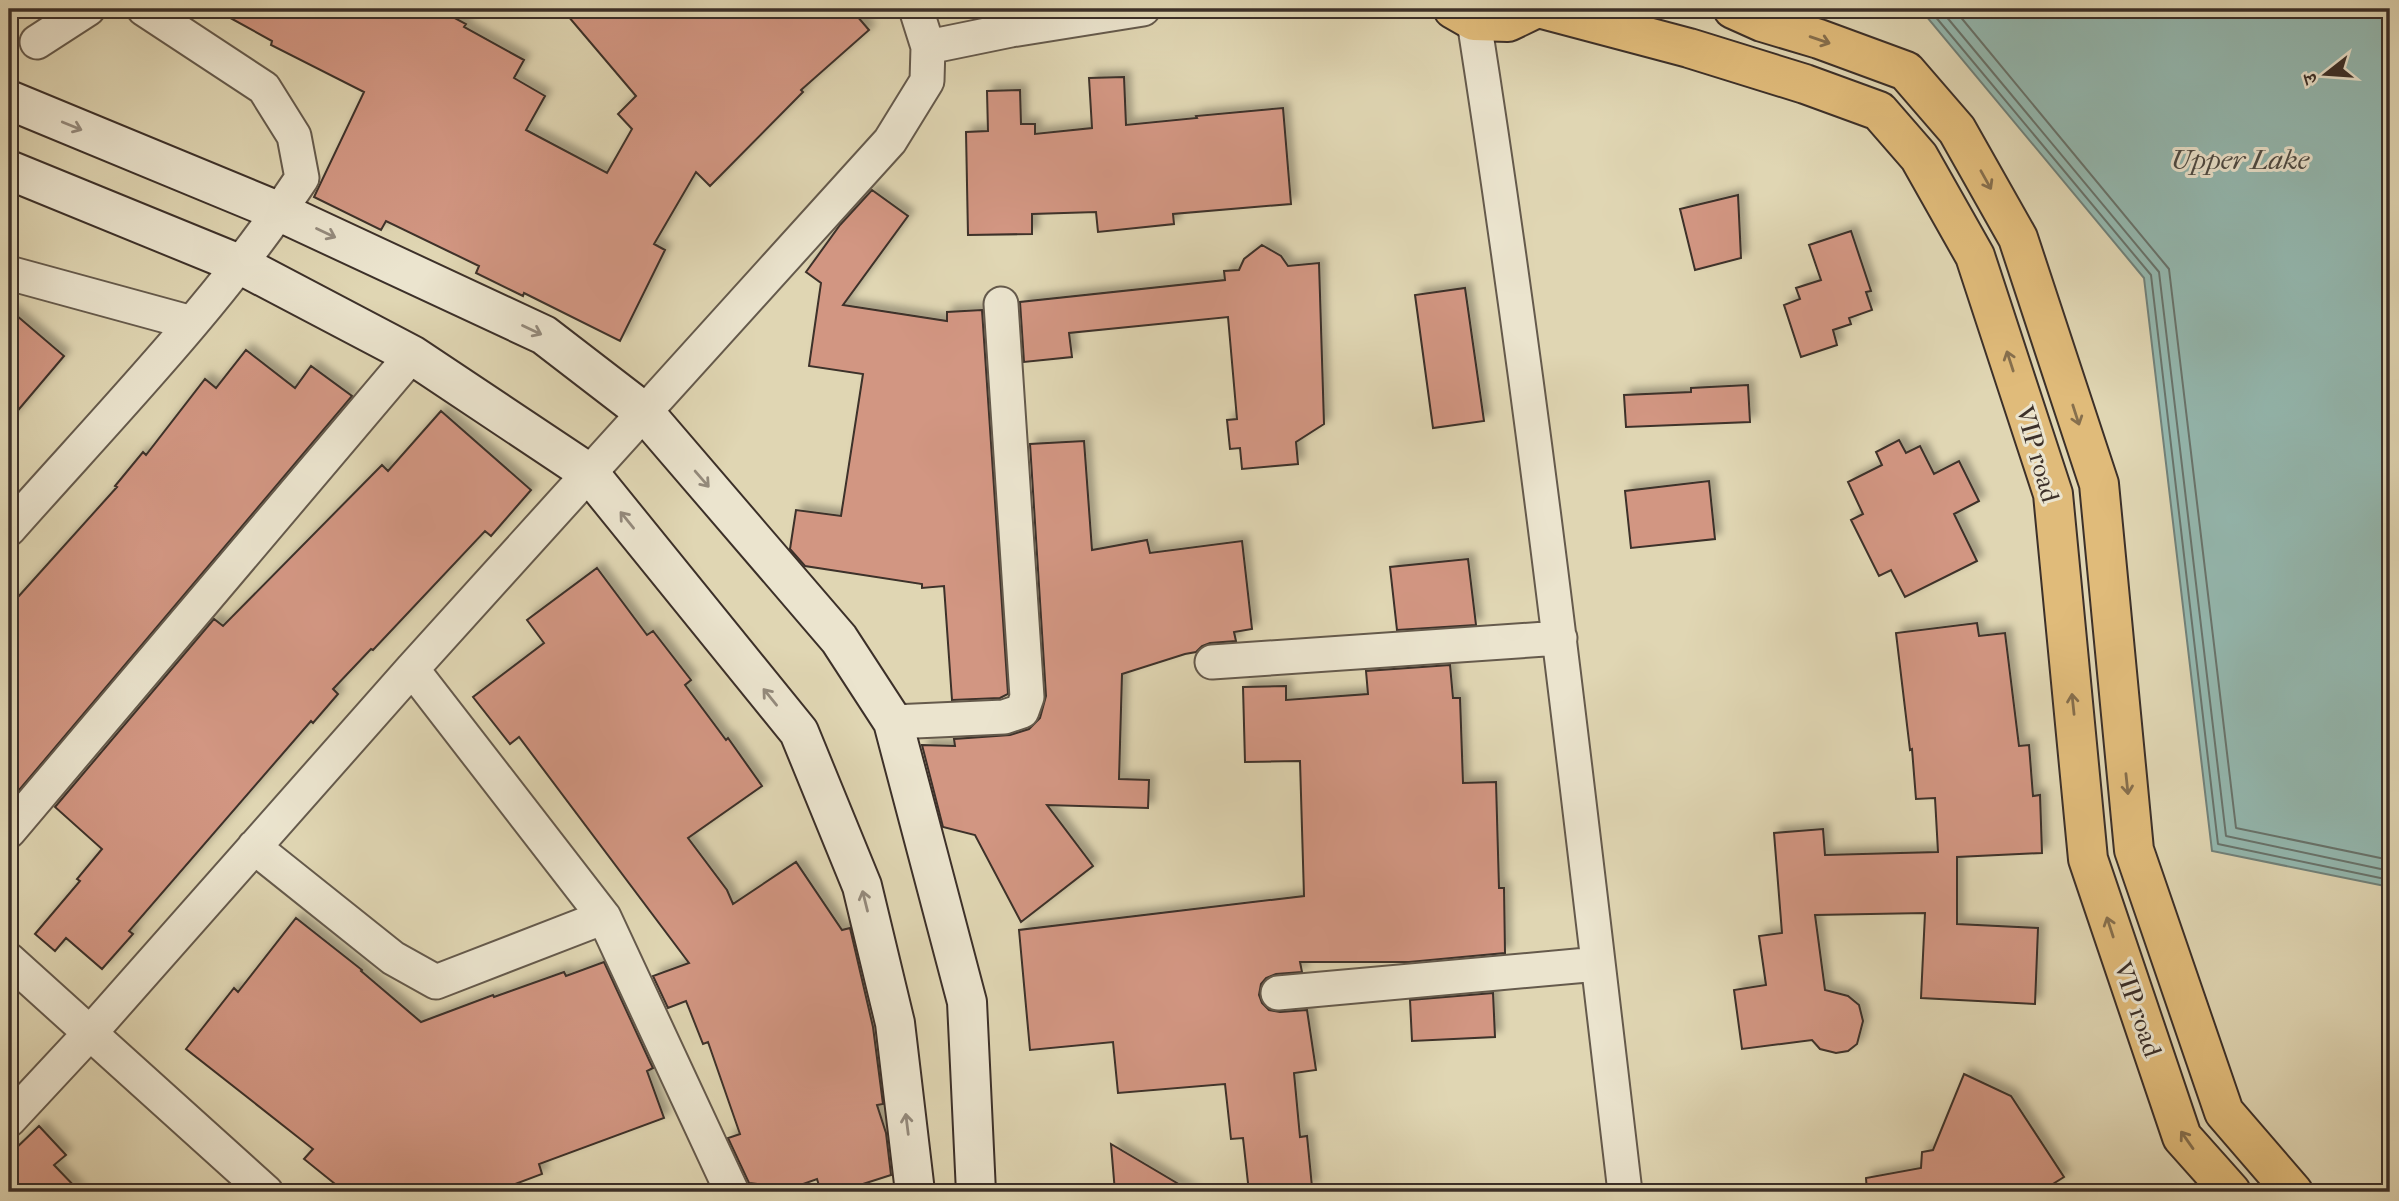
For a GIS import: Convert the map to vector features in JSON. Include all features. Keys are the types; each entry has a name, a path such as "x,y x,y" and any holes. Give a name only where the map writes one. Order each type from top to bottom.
{"main road":[{"path":"1464,15 1508,22 1535,9"},
{"name":"VIP road","path":"1542,9 1689,48 1805,84 1879,111 1919,157 1975,256 2053,494 2088,859 2182,1137 2231,1192"},
{"name":"VIP road","path":"1733,9 1762,22 1819,39 1906,71 1957,130 2018,238 2099,484 2134,850 2224,1112 2292,1192"}],"street":[{"path":"37,42 88,9"},
{"path":"9,529 192,323 280,212 302,178 294,136 264,88 144,9"},
{"path":"9,1120 90,1033 589,472 890,141 927,82 928,47 916,9"},
{"path":"928,47 1011,30 1143,9"},
{"path":"1464,15 1507,234 1560,638 1625,1192"},
{"path":"9,100 280,212 544,335 643,412 839,639 893,722 967,1002 976,1192"},
{"path":"9,170 239,264 412,355 589,472 799,732 865,899 895,1023 915,1192"},
{"path":"9,272 192,323"},
{"path":"893,722 1004,717 1022,711 1027,697 1001,304"},
{"path":"9,831 412,355"},
{"path":"1212,662 1560,638"},
{"path":"412,669 604,917 732,1192"},
{"path":"254,847 393,958 436,982 604,917"},
{"path":"9,960 267,1192"},
{"path":"1278,993 1598,964"}],"water":[{"name":"Upper Lake","path":"1916,9 2390,9 2390,887 2212,851 2144,278 1922,11"}],"building":[{"path":"214,9 438,9 466,24 464,27 524,60 514,78 545,96 526,130 607,173 632,129 618,114 636,96 562,9 851,9 869,30 801,90 803,92 710,186 696,172 654,244 665,250 620,341 524,293 523,296 476,273 479,266 386,221 381,230 314,197 364,92 271,45 272,41"},
{"path":"1124,77 1126,125 1283,108 1291,204 1173,214 1174,224 1098,232 1096,212 1032,214 1032,234 968,235 966,132 988,131 987,91 1020,90 1021,124 1035,124 1035,134 1092,128 1089,78"},
{"path":"872,190 908,216 843,305 947,321 947,312 982,310 1008,694 1000,698 952,700 944,586 922,588 922,584 805,566 790,549 796,510 841,516 863,374 809,366 821,283 806,272 840,225"},
{"path":"1738,195 1741,258 1695,270 1680,209"},
{"path":"1851,231 1871,291 1866,292 1872,310 1849,318 1851,324 1833,330 1837,345 1801,357 1784,305 1800,299 1796,288 1821,280 1809,245"},
{"path":"1262,245 1281,256 1288,266 1319,263 1324,424 1296,442 1298,464 1242,469 1240,448 1230,449 1227,420 1237,419 1228,317 1069,333 1072,357 1024,362 1020,302 1225,280 1224,271 1239,270 1244,259"},
{"path":"1465,288 1484,421 1433,428 1415,295"},
{"path":"9,309 64,356 9,421"},
{"path":"246,350 295,388 311,366 352,396 9,802 9,607 117,487 115,486 143,452 146,455 205,379 216,388"},
{"path":"1748,385 1750,422 1626,427 1624,395 1691,392 1691,388"},
{"path":"441,411 531,490 491,536 485,531 333,689 338,694 313,723 311,721 129,931 133,934 102,969 66,938 55,951 35,934 80,881 77,879 102,849 55,807 214,619 223,626 382,465 388,471"},
{"path":"1899,440 1906,453 1920,446 1934,474 1959,461 1979,501 1954,514 1977,561 1905,597 1891,570 1879,576 1851,520 1863,514 1848,482 1882,465 1876,452"},
{"path":"1084,441 1092,550 1147,540 1150,553 1242,541 1252,629 1234,632 1236,641 1210,643 1196,652 1122,674 1119,779 1149,780 1148,808 1047,805 1093,866 1021,922 975,835 943,827 922,745 955,746 954,739 1010,735 1029,729 1040,718 1046,696 1030,444"},
{"path":"1709,481 1715,539 1631,548 1625,491"},
{"path":"1468,559 1476,625 1397,630 1390,567"},
{"path":"597,568 647,635 653,631 691,680 685,685 762,786 688,838 727,890 733,904 796,862 842,930 850,928 873,1027 883,1104 877,1105 886,1133 891,1175 838,1192 821,1192 817,1179 792,1188 749,1183 728,1138 740,1134 708,1042 703,1044 686,1001 668,1008 653,976 689,963 519,737 510,744 473,697 544,643 527,620"},
{"path":"1977,623 1979,636 2005,633 2019,746 2029,745 2033,796 2040,795 2042,853 1957,857 1957,924 2038,928 2035,1004 1921,998 1925,913 1815,915 1825,990 1848,996 1859,1005 1863,1021 1857,1044 1848,1051 1836,1053 1820,1049 1812,1040 1742,1049 1734,990 1766,985 1759,936 1782,933 1774,833 1823,829 1825,855 1938,852 1935,798 1916,799 1896,633"},
{"path":"1450,665 1453,698 1460,698 1463,783 1496,782 1499,888 1504,888 1505,953 1409,962 1300,962 1302,972 1276,974 1266,978 1261,984 1259,995 1269,1010 1307,1010 1316,1070 1294,1073 1300,1137 1307,1136 1312,1187 1249,1192 1243,1138 1231,1139 1225,1084 1118,1093 1113,1042 1030,1050 1019,930 1304,896 1300,761 1245,762 1243,687 1286,686 1286,700 1368,694 1366,671"},
{"path":"296,918 362,970 421,1022 493,995 494,997 564,972 566,976 604,962 653,1068 647,1071 664,1118 539,1164 542,1174 494,1192 345,1192 304,1159 313,1149 186,1049 234,988 238,992"},
{"path":"1493,993 1495,1037 1412,1041 1410,1000"},
{"path":"1964,1074 2011,1096 2064,1177 2040,1192 1867,1192 1866,1178 1921,1168 1922,1152 1933,1150"},
{"path":"39,1126 66,1155 54,1165 80,1192 9,1192 9,1155"},
{"path":"1111,1144 1192,1192 1115,1192"}]}
